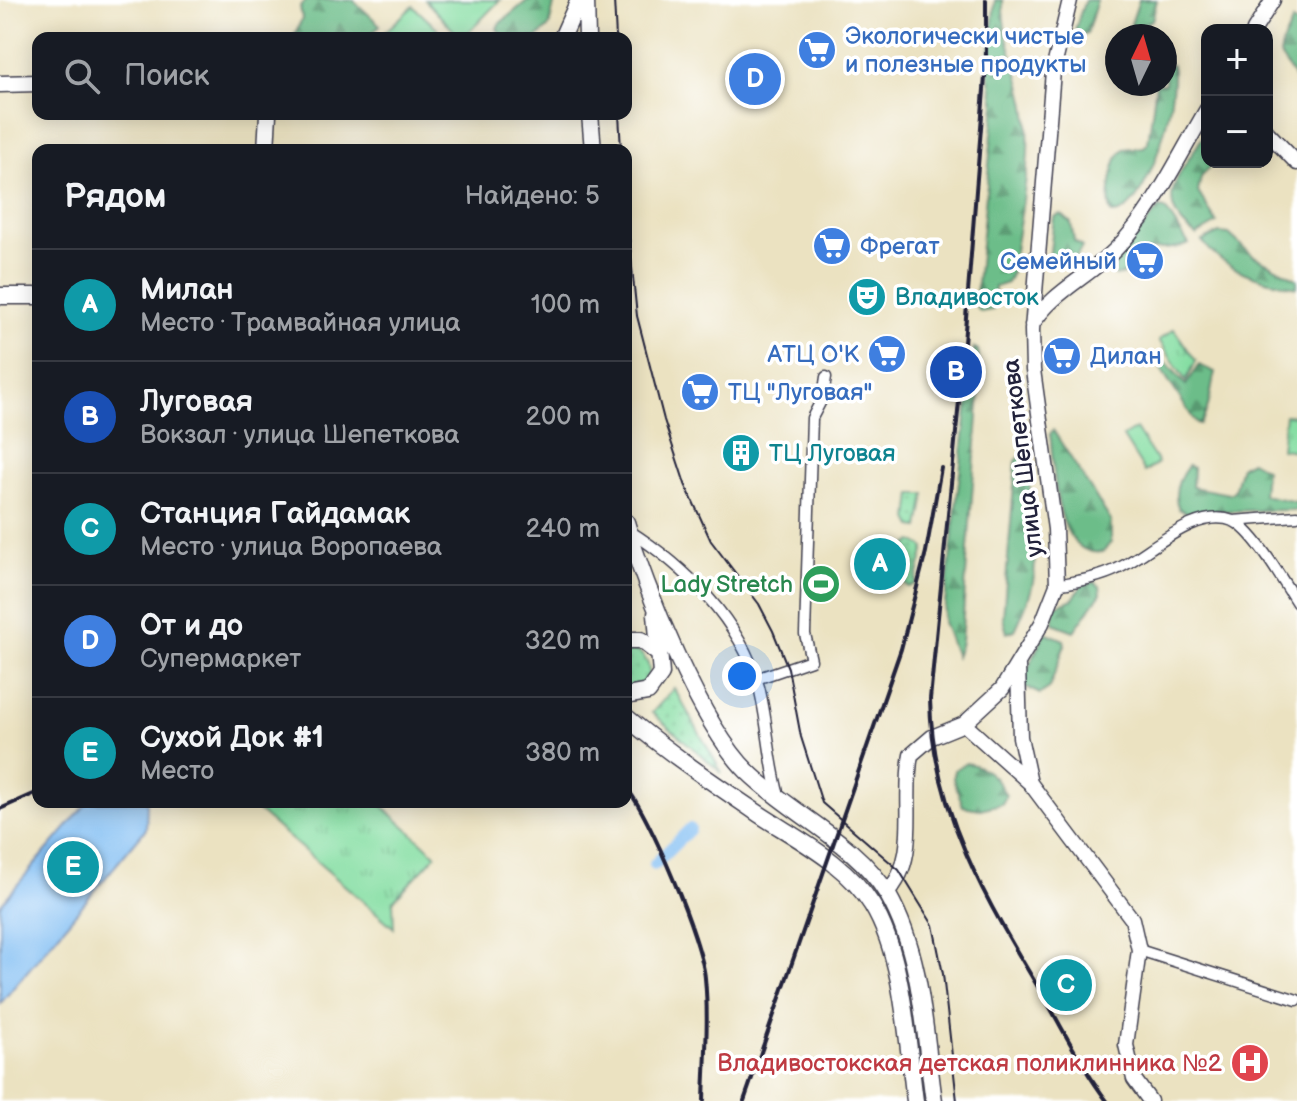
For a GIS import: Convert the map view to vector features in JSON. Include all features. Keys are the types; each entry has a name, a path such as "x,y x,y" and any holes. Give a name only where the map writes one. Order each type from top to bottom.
{"main road":[{"path":"565,32 579,0"},
{"path":"586,0 587,32"},
{"name":"улица Шепеткова","path":"887,893 898,881 906,862 911,755 932,737 964,724 1002,689 1018,666 1057,585 1056,542 1033,370 1032,325 1053,71 1070,0"},
{"path":"1258,24 1273,0"},
{"path":"0,84 32,83"},
{"path":"1032,325 1050,301 1072,287 1115,250 1141,219 1201,119"},
{"path":"266,144 268,120"},
{"path":"581,120 592,144"},
{"path":"590,120 592,144"},
{"path":"1273,138 1297,163"},
{"path":"1034,278 1040,288 1049,292 1072,287"},
{"path":"0,296 32,296"},
{"path":"632,540 655,605 688,675 729,749 745,770 781,802 853,851 887,893 905,929 916,975 934,1101"},
{"path":"632,696 641,695 658,681 661,666 657,652 655,605"},
{"path":"632,640 641,640 688,675"},
{"path":"1018,666 1020,737 1030,783"},
{"path":"632,721 680,761 847,873 873,906 885,934 898,981 915,1101"},
{"path":"964,724 1030,783 1132,919 1139,950 1126,1045 1134,1079 1150,1101"}],"street":[{"path":"756,679 811,660 805,634 812,418 823,397 826,377"},
{"path":"1057,585 1117,569 1178,530 1210,520 1297,516"},
{"path":"1233,521 1256,543 1297,603"},
{"path":"632,530 699,586 745,653 756,679 781,802"},
{"path":"1139,950 1297,1000"}],"green space":[{"path":"307,0 353,0 380,25 374,32 296,32 302,19 300,6"},
{"path":"425,0 500,0 469,32 455,32"},
{"path":"528,0 555,0 549,27 544,32 500,32 499,24"},
{"path":"995,0 1003,0 1005,29 1025,99 1028,153 1012,272 1007,283 995,287 993,310 980,312 975,305 995,104 988,69"},
{"path":"1085,0 1097,0 1087,33 1081,35 1075,29"},
{"path":"1139,0 1157,0 1152,20 1131,24"},
{"path":"413,6 441,32 385,32"},
{"path":"1293,21 1297,25 1297,81 1280,56"},
{"path":"1154,96 1171,96 1166,126 1149,176 1138,196 1125,209 1112,214 1110,190 1116,161 1124,149 1144,147 1148,143"},
{"path":"1201,139 1201,168 1209,168 1201,177 1198,192 1217,223 1196,235 1181,222 1174,209 1172,196 1182,170"},
{"path":"1159,208 1165,209 1189,244 1142,252 1130,262 1128,273 1115,276 1115,262"},
{"path":"1061,214 1071,223 1074,241 1082,247 1076,258 1057,266 1049,260 1054,217"},
{"path":"1219,233 1229,234 1252,255 1297,279 1297,287 1257,278 1222,260 1202,241"},
{"path":"1174,329 1196,361 1186,381 1159,340"},
{"path":"974,348 978,350 981,376 961,642 956,657 943,622"},
{"path":"1161,362 1167,363 1186,385 1199,365 1215,372 1208,405 1200,424 1196,423 1161,369"},
{"path":"1285,415 1297,416 1297,451 1281,449"},
{"path":"1136,429 1158,463 1145,472 1123,437"},
{"path":"1053,430 1111,521 1111,542 1103,552 1087,550 1074,541 1066,527 1056,488 1050,434"},
{"path":"1021,456 1031,499 1035,536 1034,570 1032,588 1023,613 1015,630 1007,633 1003,618 1016,461"},
{"path":"1251,461 1265,469 1263,495 1297,502 1297,510 1208,511 1191,515 1179,509 1177,487 1188,466 1193,468 1192,487 1229,494 1234,491 1241,466"},
{"path":"912,494 925,494 919,528 913,527 909,519"},
{"path":"913,541 925,548 915,584 908,587 903,581 908,545"},
{"path":"1094,582 1100,586 1101,593 1074,631 1053,623 1055,606 1073,599 1082,585"},
{"path":"1045,632 1064,640 1065,645 1049,688 1040,694 1023,686"},
{"path":"632,651 642,655 649,668 646,679 635,685 632,685"},
{"path":"674,688 722,773 652,713"},
{"path":"966,763 985,770 995,779 1006,796 1002,804 980,809 963,806 953,778 954,770"},
{"path":"385,808 436,855 393,901 394,928 257,810"}],"water":[{"path":"83,808 147,808 146,829 0,1004 0,905"}],"waterway":[{"path":"655,864 690,829"}],"tram line":[{"path":"614,0 616,32"},
{"path":"619,120 621,144"},
{"path":"632,267 637,316 664,420 685,484 711,541 759,604 773,631 788,668 801,737 822,803 899,870 933,925 943,974 957,1101"}],"railway":[{"path":"986,0 986,64 961,381 930,699 933,741 953,820 985,894 1107,1101"},
{"path":"744,1101 901,649 926,552 941,468"},
{"path":"0,809 32,795"},
{"path":"632,796 661,850 702,960 707,1009 704,1101"}],"place":[{"name":"Экологически чистые и полезные продукты","path":"817,50"},
{"name":"От и до","path":"755,79"},
{"name":"Фрегат","path":"832,246"},
{"name":"Семейный","path":"1145,261"},
{"name":"Владивосток","path":"867,297"},
{"name":"АТЦ О'К","path":"887,354"},
{"name":"Дилан","path":"1062,356"},
{"name":"Луговая","path":"956,372"},
{"name":"ТЦ \"Луговая\"","path":"700,392"},
{"name":"ТЦ Луговая","path":"741,453"},
{"name":"Милан","path":"880,564"},
{"name":"Lady Stretch","path":"821,584"},
{"name":"Сухой Док #1","path":"73,867"},
{"name":"Станция Гайдамак","path":"1066,985"},
{"name":"Владивостокская детская поликлинника №2","path":"1250,1063"}]}
